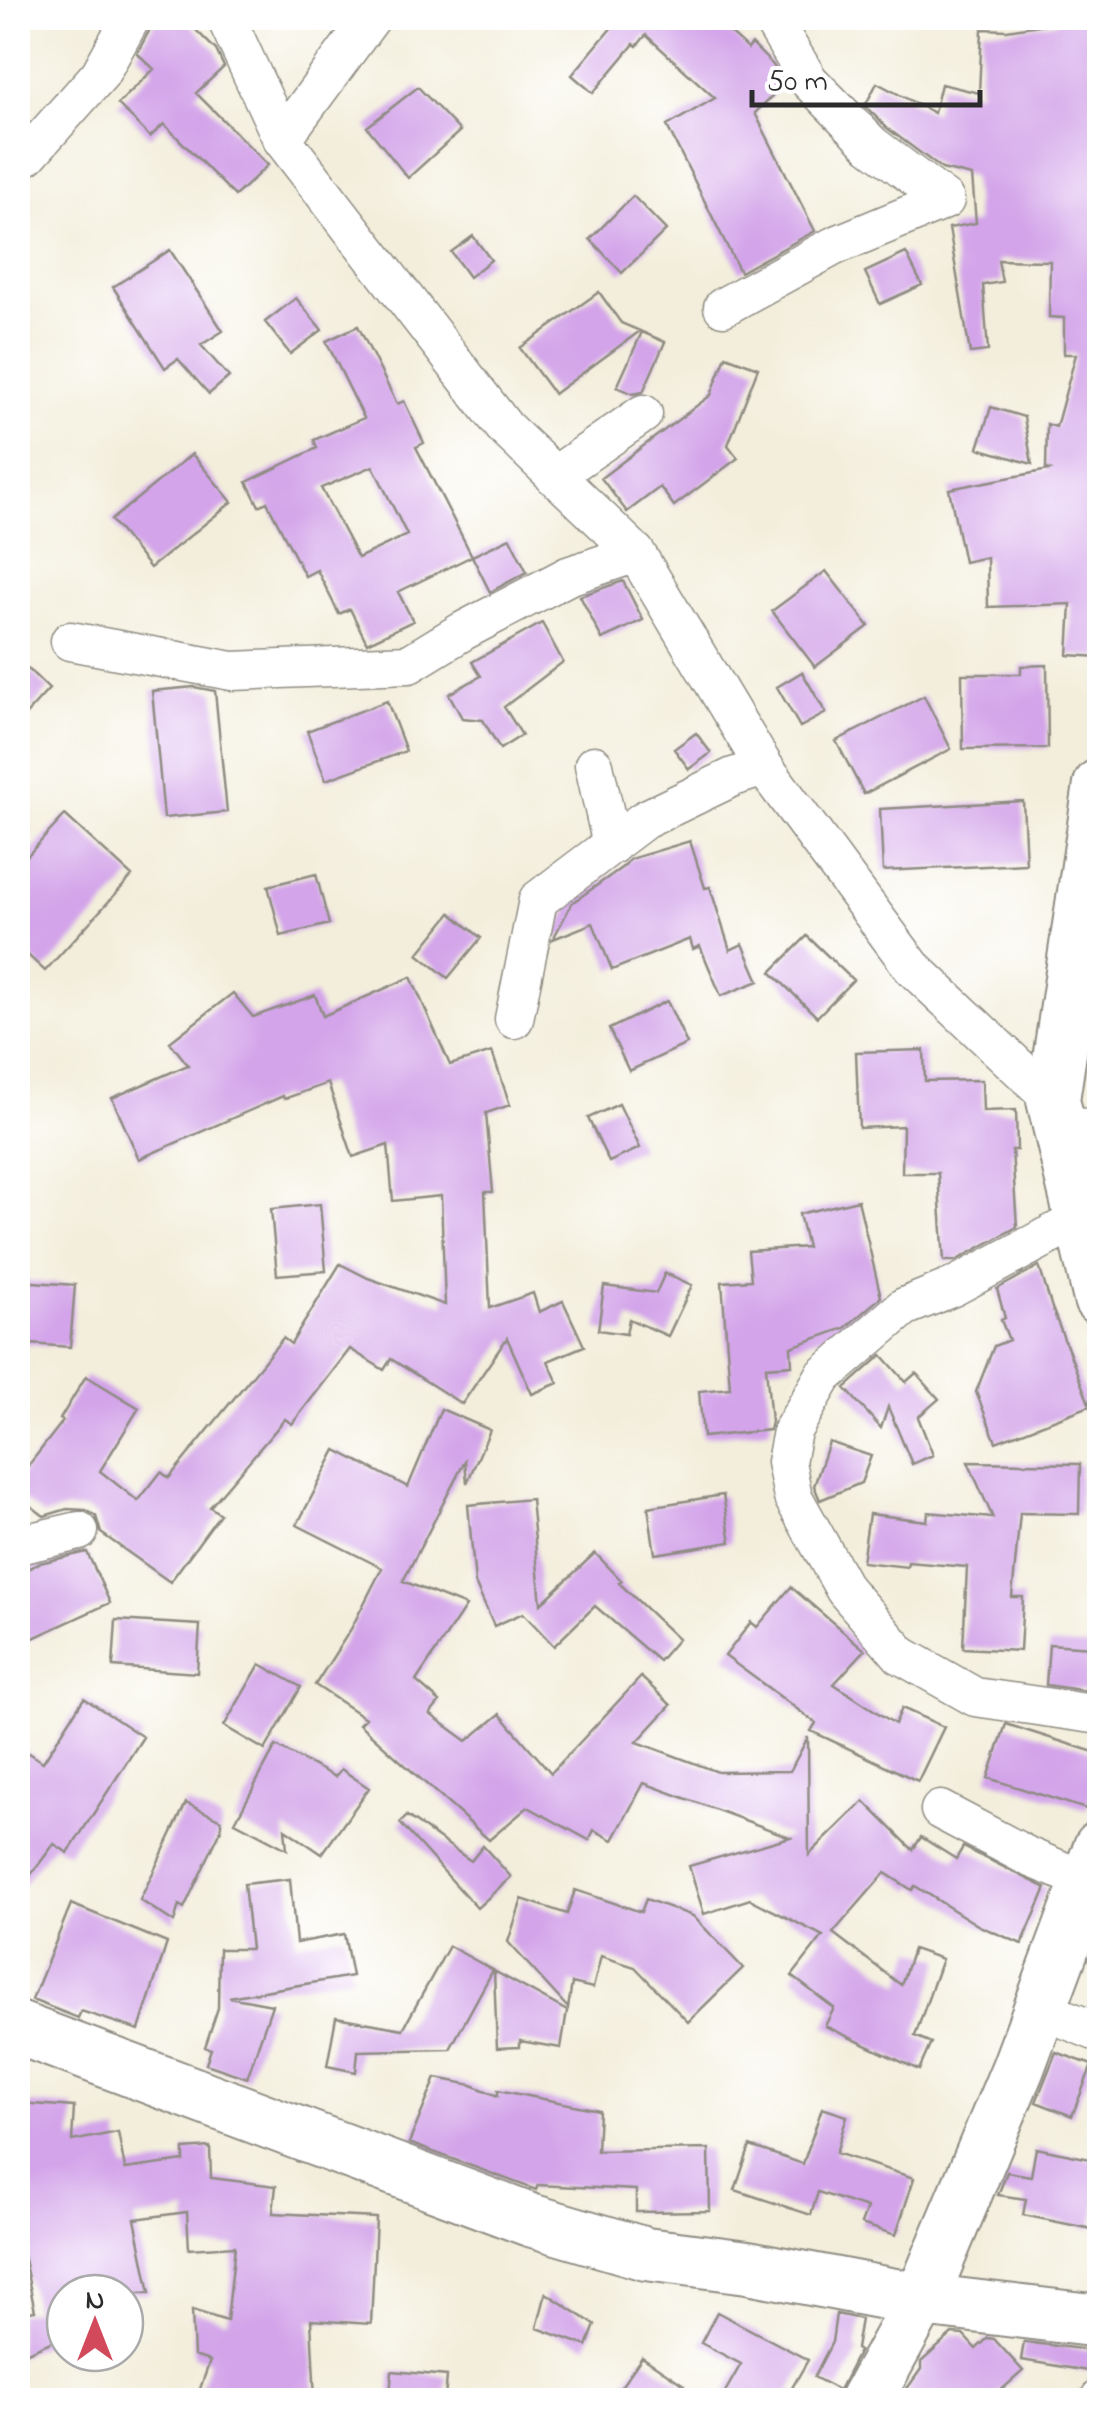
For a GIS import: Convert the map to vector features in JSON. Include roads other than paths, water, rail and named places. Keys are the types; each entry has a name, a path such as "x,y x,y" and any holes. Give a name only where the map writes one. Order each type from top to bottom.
{"main road":[{"path":"1097,810 1070,1118 1080,1219 1100,1299"},
{"path":"866,2400 921,2300 1040,2008 1093,1864"},
{"path":"18,2028 530,2220 646,2254 748,2267 921,2300 1100,2321"}],"street":[{"path":"18,161 28,155 100,74 131,18"},
{"path":"226,18 282,140 505,428 636,554 764,767 912,967 1070,1118"},
{"path":"282,140 370,18"},
{"path":"723,307 834,246 945,200 872,145 808,82 771,18"},
{"path":"554,476 642,414"},
{"path":"70,641 232,671 410,664 464,630 568,576 636,554"},
{"path":"594,765 612,845"},
{"path":"514,1019 538,900 644,820 764,767"},
{"path":"1080,1219 954,1287 904,1307 824,1376 792,1431 786,1462 793,1497 846,1590 902,1654 975,1697 1100,1715"},
{"path":"18,1545 80,1530"},
{"path":"940,1810 1028,1857 1093,1864"},
{"path":"1040,2008 1100,2034"}]}
